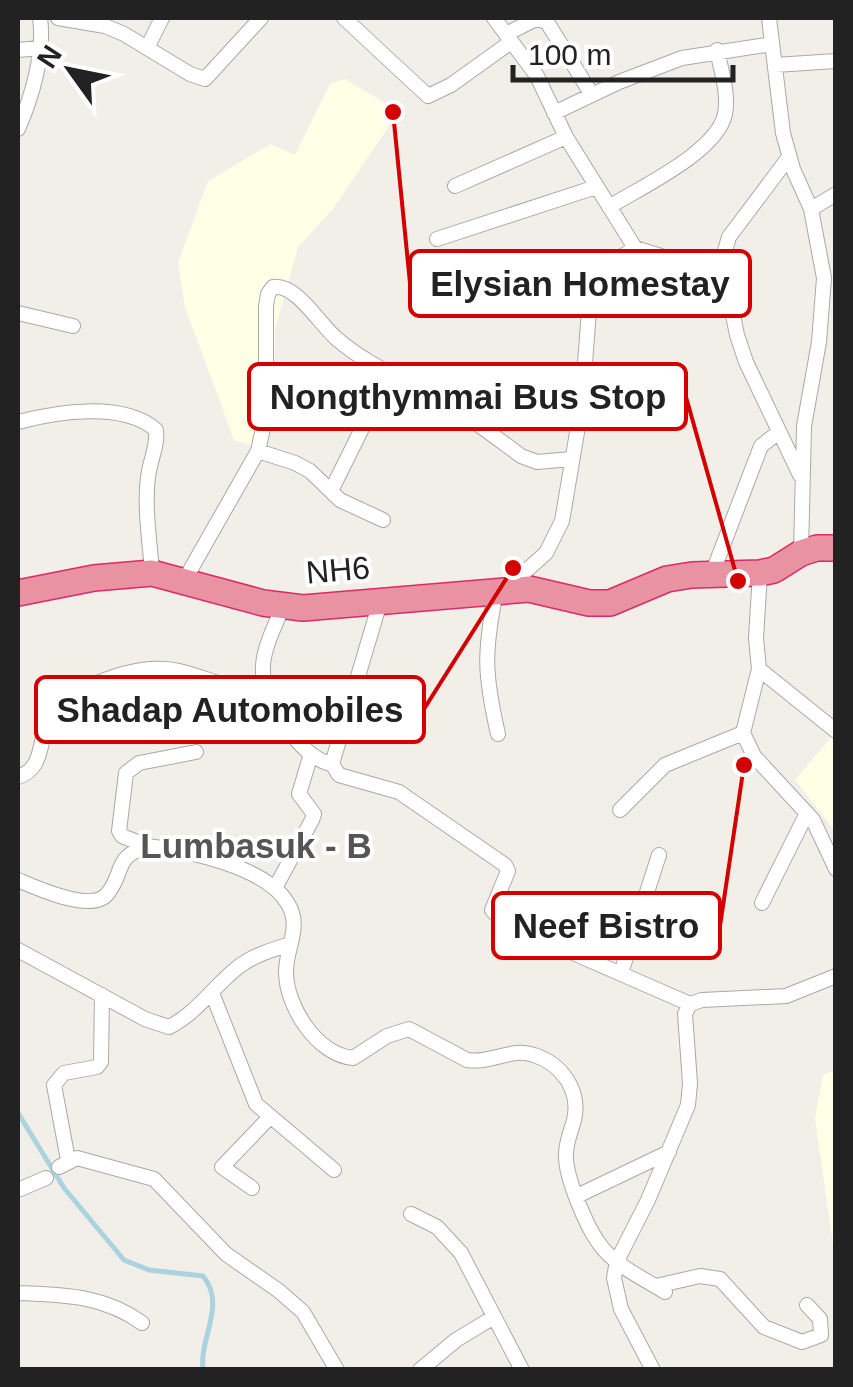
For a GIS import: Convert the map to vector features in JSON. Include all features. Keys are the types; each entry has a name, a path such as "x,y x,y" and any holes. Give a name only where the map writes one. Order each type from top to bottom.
{"highway":[{"name":"NH6","path":"18,593 94,578 152,573 283,606 333,606 530,589 589,603 610,603 667,579 760,573 774,570 802,552 836,548"}],"street":[{"path":"20,119 40,48 40,18"},
{"path":"58,18 105,26 205,79 261,18"},
{"path":"147,48 162,18"},
{"path":"344,18 428,96 451,85 536,19 547,22 592,95"},
{"path":"494,18 538,76 566,137 635,248 687,264 722,260"},
{"path":"770,18 789,157 811,210 824,278 819,342 804,426 802,552"},
{"path":"554,113 682,58 772,44"},
{"path":"18,50 40,48"},
{"path":"609,207 697,152 720,127 726,100 717,50"},
{"path":"774,65 836,60"},
{"path":"454,186 566,137"},
{"path":"789,157 729,237 722,260 737,335 802,479"},
{"path":"436,239 596,187"},
{"path":"811,210 836,194"},
{"path":"498,734 485,656 500,590 536,564 562,520 582,403 589,310 594,294 618,259 635,248"},
{"path":"184,581 258,451 266,415 266,306 274,287 290,290 338,340 389,374 456,409 528,460 572,459"},
{"path":"18,312 73,326"},
{"path":"331,491 389,374"},
{"path":"18,422 91,411 136,418 156,430 158,440 147,491 152,573"},
{"path":"712,574 761,446 779,432"},
{"path":"258,451 295,463 352,507 382,520"},
{"path":"760,573 756,638 759,669 743,733 754,756 807,812 836,869"},
{"path":"381,599 332,764 339,775 399,792 505,865 508,872 492,910 496,918 690,1004 786,996 836,976"},
{"path":"283,606 264,656 266,687 278,716 311,754 322,763 332,764"},
{"path":"759,669 836,732"},
{"path":"18,776 30,772 35,765 48,721 56,709 85,688 109,679 140,670 171,670 242,690 266,687"},
{"path":"620,810 665,765 743,733"},
{"path":"196,752 139,763 126,773 119,831 147,846 229,865 275,888 292,912 296,926 286,971 293,1004 317,1040 340,1055 353,1058 387,1036 409,1029 467,1060 478,1062 524,1052 548,1060 570,1084 575,1100 566,1160 577,1196 595,1239 617,1261 661,1289 700,1276 720,1278 764,1326 802,1342 821,1335 820,1319 807,1305"},
{"path":"275,888 314,814 299,794 311,754"},
{"path":"762,903 807,812"},
{"path":"18,880 64,897 101,900 109,892 122,862 135,850 147,846"},
{"path":"620,972 659,855"},
{"path":"18,950 146,1019 169,1027 181,1021 236,969 290,944"},
{"path":"212,993 256,1104 334,1170"},
{"path":"102,995 100,1062 97,1067 64,1073 54,1085 64,1164 77,1158 154,1179 226,1254 303,1312 337,1370"},
{"path":"653,1370 616,1293 617,1261 688,1106 685,1014 690,1004"},
{"path":"252,1188 222,1167 269,1118"},
{"path":"577,1196 669,1152"},
{"path":"18,1190 46,1178"},
{"path":"411,1214 449,1238 522,1370"},
{"path":"18,1293 99,1300 126,1311 142,1323"},
{"path":"420,1370 442,1350 494,1317"}],"shaded area":[{"path":"345,79 383,102 389,126 332,210 298,247 275,329 274,396 265,450 234,440 185,307 178,263 208,181 271,144 295,155 330,84"},
{"path":"835,733 835,831 795,780"},
{"path":"835,1070 835,1258 815,1118 823,1075"}],"waterway":[{"path":"18,1113 64,1188 124,1260 149,1270 203,1276 213,1298 203,1370"}],"place":[{"name":"Elysian Homestay","path":"393,112"},
{"name":"Shadap Automobiles","path":"513,568"},
{"name":"Nongthymmai Bus Stop","path":"738,581"},
{"name":"Neef Bistro","path":"744,765"}],"district":[{"name":"Lumbasuk - B","path":"256,846"}]}
